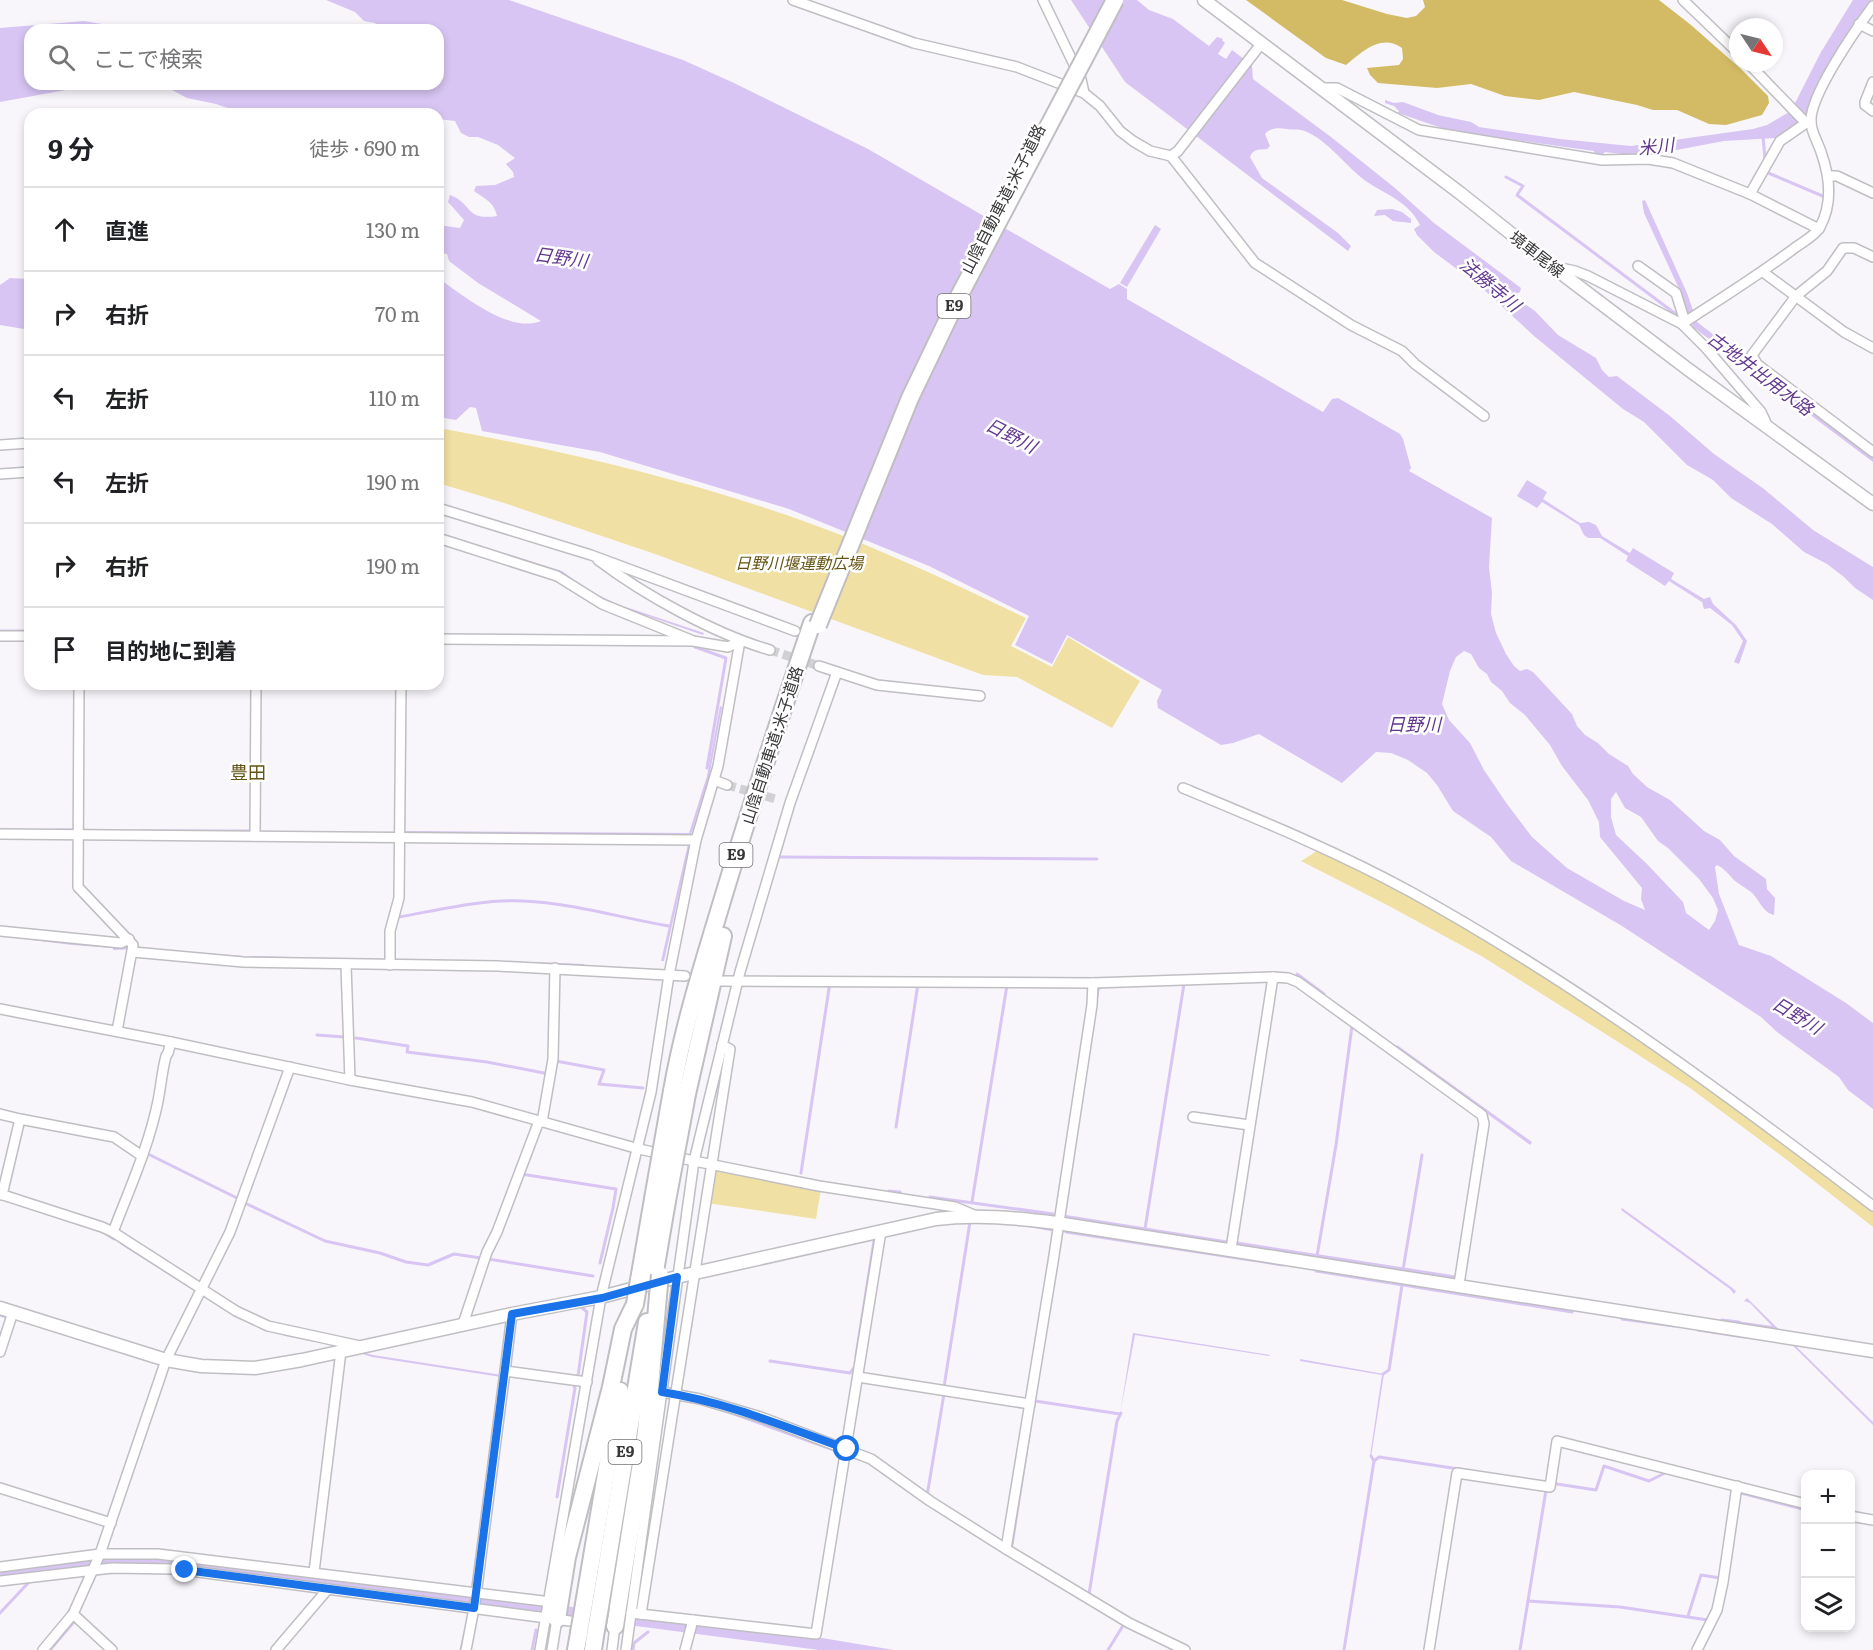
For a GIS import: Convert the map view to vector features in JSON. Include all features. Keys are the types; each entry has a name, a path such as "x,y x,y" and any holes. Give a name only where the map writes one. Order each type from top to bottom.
{"highway":[{"name":"山陰自動車道;米子道路","path":"672,1276 660,1200 679,1093 709,993 729,912 815,624 863,495 933,336 1008,188 1108,0"},
{"name":"山陰自動車道;米子道路","path":"815,624 910,398 958,297 1115,0"},
{"name":"山陰自動車道;米子道路","path":"592,1606 655,1296 672,1276 660,1200"},
{"name":"山陰自動車道;米子道路","path":"576,1650 589,1640 635,1304 672,1276"},
{"path":"624,1626 646,1432 655,1296"},
{"path":"551,1619 611,1386 623,1329 635,1304"}],"street":[{"path":"793,0 914,43 1017,68 1084,93 1100,106 1120,131 1133,141 1150,151 1175,154 1255,263 1351,326 1402,351 1415,364 1484,417"},
{"path":"1043,0 1081,79 1084,93"},
{"name":"境車尾線","path":"1204,0 1257,49 1320,88 1460,193 1553,267 1873,504"},
{"path":"1683,0 1729,44"},
{"path":"1750,194 1780,141 1807,121 1835,62 1873,6"},
{"path":"1859,24 1873,31"},
{"path":"1175,154 1257,49"},
{"path":"1685,322 1763,272 1820,229 1829,201 1828,176 1807,121 1790,108 1778,92 1757,72"},
{"path":"1873,82 1865,102 1865,105 1873,111"},
{"path":"1320,88 1337,88 1419,130 1602,160 1664,161 1704,174 1750,194 1820,229"},
{"path":"1828,176 1837,176 1873,193"},
{"path":"1873,257 1854,248 1843,248 1827,271 1796,296 1754,350 1752,359 1873,452"},
{"path":"1638,266 1676,293 1685,322 1761,412 1768,427"},
{"path":"1553,267 1588,276 1685,322"},
{"path":"1763,272 1844,332 1873,348"},
{"path":"0,445 24,443"},
{"path":"0,474 24,472"},
{"path":"444,510 591,555 795,630"},
{"path":"444,540 557,576 602,604 693,641"},
{"path":"591,555 653,596 740,641 770,650"},
{"path":"0,636 24,636"},
{"path":"444,639 693,641 728,647 740,641"},
{"path":"552,1650 551,1619 546,1600 602,1298 651,1092 669,975 696,840 718,766 740,641"},
{"path":"819,666 877,685 980,696"},
{"path":"641,1614 670,1393 672,1276 694,1161 738,977 790,803 837,672"},
{"path":"79,690 78,886 131,945"},
{"path":"255,836 256,690"},
{"path":"390,961 390,931 399,898 401,690"},
{"path":"714,780 727,784"},
{"path":"1183,788 1257,818 1355,864 1409,891 1490,937 1615,1018 1752,1113 1873,1206"},
{"path":"779,800 790,803"},
{"path":"0,834 696,840"},
{"path":"0,931 121,943 243,962 346,965 390,961 685,976"},
{"path":"117,1031 131,945"},
{"path":"346,965 350,1080"},
{"path":"463,1324 487,1252 540,1122 553,1059 555,968"},
{"path":"721,981 738,977 1093,983 1273,977 1288,978 1298,982 1482,1115 1484,1124 1459,1284"},
{"path":"1231,1249 1273,977"},
{"path":"1006,1549 1053,1262 1092,1005 1093,983"},
{"path":"0,1009 350,1080 472,1102 639,1149 819,1186 955,1208 975,1216"},
{"path":"113,1232 142,1155 159,1100 165,1056 171,1042"},
{"path":"612,1650 630,1613 670,1393 672,1276 712,1165 730,1049 722,1045"},
{"path":"43,1650 73,1614 94,1568 166,1360 230,1232 290,1067"},
{"path":"0,1114 114,1137 142,1155"},
{"path":"1193,1117 1250,1125"},
{"path":"21,1119 1,1195 113,1232 201,1290 236,1311 268,1326 350,1349"},
{"path":"0,1308 166,1360 201,1366 255,1368 302,1360 512,1314 602,1298 672,1276 936,1219 1006,1216 1459,1284 1873,1351"},
{"path":"630,1613 816,1634 881,1231"},
{"path":"0,1352 13,1312"},
{"path":"466,1650 476,1600 512,1314"},
{"path":"314,1572 350,1349"},
{"path":"505,1371 587,1382"},
{"path":"858,1377 1030,1404"},
{"path":"670,1393 761,1416 877,1463 930,1501 1006,1549 1129,1623 1185,1650"},
{"path":"1430,1650 1457,1473 1550,1487 1557,1441 1801,1503"},
{"path":"1697,1650 1717,1610 1737,1486"},
{"path":"0,1488 111,1523"},
{"path":"1855,1517 1873,1520"},
{"path":"0,1567 99,1556 178,1556 314,1572 476,1600 551,1619 624,1626"},
{"path":"0,1581 94,1568 135,1567 175,1569 328,1589 476,1600 546,1600"},
{"path":"276,1650 328,1589"},
{"path":"73,1614 112,1650"},
{"path":"540,1650 551,1619"},
{"path":"685,1650 693,1620"},
{"path":"624,1626 626,1650"}],"green space":[{"name":"日野川堰運動広場","path":"444,429 533,446 672,480 837,533 946,580 1026,618 1011,646 1052,667 1068,637 1140,681 1112,728 1017,677 983,675 655,554 444,485"},
{"path":"1317,851 1373,877 1486,939 1600,1011 1711,1089 1873,1210 1873,1227 1690,1088 1615,1040 1483,957 1301,861"},
{"path":"713,1169 821,1189 816,1219 707,1203"}],"shaded area":[{"path":"1246,0 1342,0 1407,18 1416,16 1425,7 1423,0 1659,0 1729,58 1729,72 1744,72 1768,96 1769,103 1762,115 1726,125 1709,124 1677,110 1653,110 1574,92 1539,100 1505,96 1471,84 1437,88 1378,83 1367,68 1399,65 1403,59 1402,48 1387,42 1372,46 1346,65 1326,58"}],"water":[{"name":"日野川","path":"326,0 509,0 683,60 868,149 1110,289 1119,284 1127,289 1127,299 1323,412 1332,399 1338,398 1400,434 1411,468 1409,471 1492,518 1489,567 1492,593 1491,614 1496,633 1514,666 1520,671 1527,669 1533,672 1572,714 1577,726 1585,735 1628,766 1647,787 1670,800 1704,831 1720,840 1734,856 1766,879 1767,889 1775,898 1774,915 1722,868 1717,865 1715,867 1719,894 1739,945 1771,956 1846,1003 1873,1023 1873,1109 1848,1090 1839,1077 1777,1032 1761,1017 1622,926 1511,861 1491,837 1453,811 1427,773 1408,760 1391,753 1376,752 1342,783 1259,734 1221,745 1158,708 1157,701 1162,690 1067,635 1052,664 1015,645 1029,616 929,566 789,509 600,452 482,431 476,408 470,407 456,420 444,418 444,282 473,303 501,318 528,324 541,321 478,283 449,261 447,254 444,254 444,226 460,228 464,220 448,202 450,195 457,198 474,214 486,217 497,216 491,204 474,191 476,186 495,185 514,177 506,164 515,158 498,145 461,133 455,121 444,120 444,108 228,108 187,98 172,90 444,90 444,24 376,24 364,21 355,12","holes":["1464,651 1471,654 1491,682 1502,691 1510,703 1525,715 1550,745 1562,766 1588,800 1599,822 1600,837 1642,888 1641,899 1645,910 1624,901 1567,868 1532,837 1484,770 1470,743 1449,720 1442,704 1450,671 1456,657","1616,792 1625,808 1641,817 1658,841 1699,879 1713,898 1718,910 1709,930 1686,913 1683,902 1616,835 1611,817 1611,799"]},
{"name":"法勝寺川","path":"1071,0 1137,0 1149,10 1173,19 1209,46 1217,37 1223,39 1225,43 1218,54 1226,59 1232,50 1252,65 1253,79 1331,137 1395,188 1434,223 1521,288 1516,298 1535,311 1558,335 1596,358 1602,370 1609,377 1617,376 1670,416 1714,454 1764,489 1813,530 1873,567 1873,600 1827,564 1804,552 1772,524 1731,498 1713,480 1687,465 1644,422 1623,409 1534,336 1481,287 1434,252 1417,235 1414,229 1420,225 1409,209 1363,179 1318,138 1301,130 1272,129 1265,134 1270,146 1267,149 1255,151 1250,157 1262,178 1338,233 1351,246 1348,251 1125,82"},
{"name":"米川","path":"1853,0 1871,0 1831,61 1807,114 1788,131 1775,138 1724,141 1645,156 1625,154 1622,157 1621,154 1605,152 1602,155 1595,154 1594,151 1459,134 1398,113 1399,111 1394,106 1385,103 1385,100 1394,103 1403,102 1438,115 1471,122 1479,127 1560,139 1631,146 1753,129 1767,125 1791,111 1821,52"},
{"path":"84,21 102,24 48,24"},
{"path":"24,26 24,90 66,90 0,102 0,28"},
{"name":"古地井出用水路","path":"1645,200 1687,293 1697,322 1873,456 1873,462 1693,327 1681,293 1644,213 1642,201"},
{"path":"1392,209 1402,212 1411,219 1411,223 1393,221 1385,215 1374,216 1377,210"},
{"path":"1155,225 1161,229 1127,287 1120,283"},
{"path":"10,278 24,279 24,329 0,325 0,285"},
{"path":"1527,480 1547,492 1543,499 1580,523 1589,522 1596,525 1602,536 1630,553 1633,548 1674,573 1671,579 1704,599 1710,597 1713,604 1736,625 1747,641 1739,664 1734,662 1743,641 1732,625 1710,608 1704,609 1702,602 1669,581 1665,586 1626,561 1628,556 1600,538 1588,538 1579,525 1542,502 1537,508 1517,496"},
{"path":"444,534 562,571 591,592 620,605 704,633 703,635 618,606 590,594 561,573 444,536"},
{"path":"720,706 722,707 709,778 691,835 406,833 404,831 689,833 707,776"},
{"path":"688,844 690,845 664,961 661,961"},
{"path":"0,934 61,942 243,956 243,959 138,949 113,950 113,948 0,936"},
{"path":"252,956 542,962 584,964 584,967 251,959"},
{"path":"1397,1045 1532,1142 1530,1145 1396,1047"},
{"path":"1622,1208 1731,1287 1736,1291 1734,1294 1621,1210"},
{"path":"121,1242 238,1316 373,1355 502,1375 501,1377 372,1357 336,1346 285,1336 237,1318 120,1244"},
{"path":"1747,1298 1873,1422 1873,1425 1776,1329 1737,1323 1737,1321 1772,1326 1750,1303 1744,1301"},
{"path":"1133,1333 1270,1355 1135,1335 1120,1414"},
{"path":"1300,1359 1384,1374 1371,1457 1382,1375 1300,1361"},
{"path":"694,1400 858,1456 1177,1650 1171,1650 1119,1623 984,1542 871,1465 693,1403"},
{"path":"152,1555 822,1638 894,1650 819,1650 194,1568 0,1578 0,1569"}],"waterway":[{"path":"1763,136 1765,159"},
{"path":"1766,172 1825,197"},
{"path":"1506,177 1523,186 1517,195 1677,315"},
{"path":"0,631 24,631"},
{"path":"695,647 726,658 707,768"},
{"path":"56,830 75,830"},
{"path":"140,831 252,831"},
{"path":"779,857 1097,859"},
{"path":"399,917 476,903 523,901 579,908 669,926"},
{"path":"1297,974 1324,994"},
{"path":"801,1173 830,982"},
{"path":"896,1127 918,984"},
{"path":"1145,1229 1184,984"},
{"path":"972,1202 1007,985"},
{"path":"1097,997 1098,989 1102,986"},
{"path":"1317,1256 1336,1145 1352,1026"},
{"path":"317,1035 345,1037"},
{"path":"356,1038 408,1046 407,1052 487,1062 549,1074"},
{"path":"556,1062 604,1070 599,1084 643,1088"},
{"path":"150,1155 239,1199"},
{"path":"1403,1270 1422,1155"},
{"path":"521,1174 616,1189 600,1263"},
{"path":"889,1191 900,1192"},
{"path":"930,1197 1053,1214"},
{"path":"247,1204 325,1241 380,1253 406,1262 428,1265 454,1254 481,1258"},
{"path":"1063,1216 1227,1242"},
{"path":"944,1387 970,1222 972,1222"},
{"path":"1032,1226 1053,1230"},
{"path":"1066,1232 1283,1265"},
{"path":"106,1234 114,1239"},
{"path":"856,1356 874,1241"},
{"path":"1237,1243 1455,1277"},
{"path":"488,1259 593,1276"},
{"path":"1316,1271 1572,1312"},
{"path":"1383,1374 1389,1370 1402,1285"},
{"path":"578,1376 587,1312 580,1306"},
{"path":"0,1315 9,1318"},
{"path":"1622,1319 1674,1326"},
{"path":"1722,1320 1739,1322"},
{"path":"1698,1330 1744,1337"},
{"path":"770,1361 850,1373 854,1368"},
{"path":"557,1497 575,1388 573,1384"},
{"path":"927,1496 944,1394"},
{"path":"1035,1401 1120,1414"},
{"path":"1089,1594 1117,1421 1121,1413"},
{"path":"1012,1545 1030,1429"},
{"path":"1371,1456 1374,1461 1379,1457 1459,1469"},
{"path":"1344,1650 1374,1461"},
{"path":"1557,1484 1596,1490 1604,1466 1649,1481 1667,1472"},
{"path":"1520,1650 1546,1490"},
{"path":"1739,1495 1741,1493 1801,1509"},
{"path":"1688,1616 1701,1575 1720,1578"},
{"path":"0,1613 31,1580"},
{"path":"1528,1601 1620,1607 1708,1620"},
{"path":"50,1650 73,1623"},
{"path":"1108,1650 1124,1624"},
{"path":"532,1650 536,1630"},
{"path":"633,1650 634,1643 648,1632"},
{"path":"461,1650 464,1637"}],"tunnel":[{"path":"770,650 819,666"},
{"path":"727,785 779,800"}],"district":[{"name":"豊田","path":"248,773"}],"route":[{"path":"185,1570 474,1608 512,1314 602,1298 677,1277 662,1392 700,1399 761,1416 847,1449"}]}
